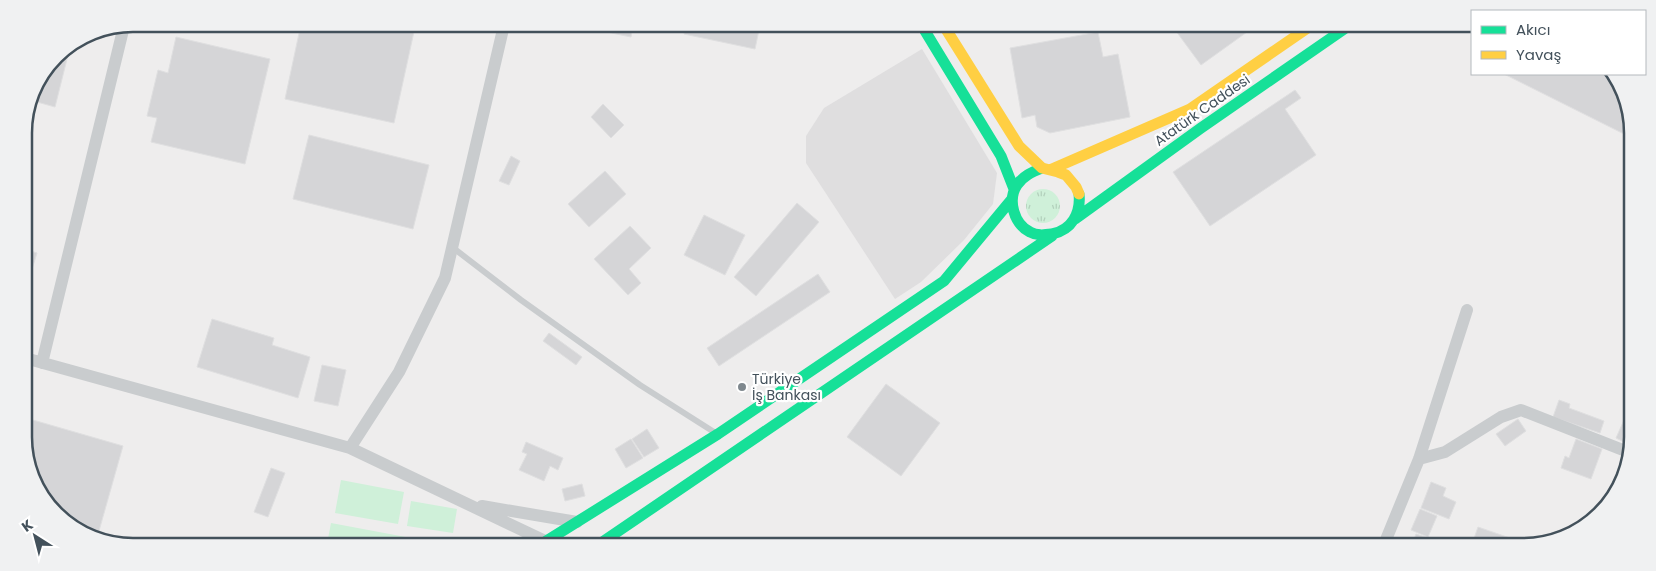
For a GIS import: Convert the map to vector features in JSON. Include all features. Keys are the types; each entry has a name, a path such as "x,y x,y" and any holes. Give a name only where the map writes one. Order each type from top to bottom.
{"street":[{"path":"350,448 398,372 445,278 502,32"},
{"path":"926,32 1001,156 1013,194 1012,210 1016,219 1031,233 1041,236 1052,236"},
{"path":"613,539 1052,236 1061,232 1075,219 1080,201 1074,184 1061,172 1047,168 1019,146 948,32"},
{"name":"Atatürk Caddesi","path":"1047,168 1190,109 1302,32"},
{"name":"Atatürk Caddesi","path":"1075,219 1201,128 1340,32"},
{"path":"42,363 122,33"},
{"path":"552,539 718,434 944,281 1013,194 1025,175 1033,170 1047,168"},
{"path":"1387,538 1419,459 1466,310"},
{"path":"32,360 350,448 467,503 537,539"},
{"path":"1419,459 1445,452 1501,417 1521,410 1623,450"},
{"path":"467,503 577,522 601,539"}],"lane":[{"path":"452,247 521,300 640,385 718,434"}],"shaded area":[{"path":"922,49 997,173 993,204 964,240 921,282 895,299 806,163 806,136 824,108"}],"green space":[{"path":"1043,189 1055,194 1060,206 1055,218 1043,223 1031,218 1026,206 1031,194"},
{"path":"341,480 404,492 398,524 335,513"},
{"path":"411,501 457,509 453,533 407,526"},
{"path":"331,523 411,538 411,539 328,539"}],"building":[{"path":"299,32 414,32 394,123 285,99"},
{"path":"607,32 632,32 631,37"},
{"path":"684,32 759,32 755,49 684,34"},
{"path":"1098,32 1103,57 1118,54 1130,117 1050,133 1037,127 1035,115 1022,118 1010,48"},
{"path":"1177,32 1247,32 1201,65"},
{"path":"176,37 270,59 245,164 151,142 157,118 147,116 158,70 168,73"},
{"path":"67,58 55,107 38,102 53,72"},
{"path":"1506,75 1605,75 1618,101 1622,114 1624,134"},
{"path":"1295,90 1301,98 1285,109 1316,155 1210,226 1173,172"},
{"path":"603,104 624,125 611,138 591,117"},
{"path":"309,135 429,165 413,229 293,199"},
{"path":"511,156 520,161 509,185 499,181"},
{"path":"605,171 626,194 589,227 568,204"},
{"path":"797,203 819,222 756,296 734,277"},
{"path":"704,215 745,235 725,275 684,255"},
{"path":"630,226 651,248 629,269 641,283 628,295 594,259"},
{"path":"33,252 37,253 33,267"},
{"path":"818,274 830,292 719,366 707,348"},
{"path":"212,319 274,338 272,345 310,357 298,398 197,367"},
{"path":"549,333 582,357 576,365 543,341"},
{"path":"322,365 346,370 338,406 314,401"},
{"path":"886,384 940,423 901,476 847,437"},
{"path":"1559,400 1570,404 1569,408 1604,421 1600,433 1553,417"},
{"path":"1518,419 1526,431 1505,446 1496,434"},
{"path":"32,420 123,446 99,532 77,521 50,494 43,482 34,457"},
{"path":"1624,420 1624,442 1616,438"},
{"path":"647,429 659,448 644,457 632,439"},
{"path":"631,439 643,458 626,468 615,449"},
{"path":"1576,439 1602,449 1591,479 1561,468 1565,456 1569,458"},
{"path":"526,442 563,458 558,470 550,466 544,481 519,470 527,454 522,452"},
{"path":"271,468 285,473 268,517 254,512"},
{"path":"1431,482 1446,488 1443,496 1456,502 1449,519 1421,508"},
{"path":"582,484 585,496 565,501 562,489"},
{"path":"1420,509 1437,516 1428,537 1411,530"},
{"path":"1478,527 1510,538 1474,538"},
{"path":"1416,534 1428,538 1428,538 1414,538"}],"traffic: fast":[{"path":"926,32 1001,156 1014,189"},
{"path":"1075,219 1201,128 1340,32"},
{"path":"1042,168 1025,177 1019,182 1014,191 1012,204 1016,218 1024,228 1041,235 1052,234 1065,229 1077,214 1079,194"},
{"path":"550,539 718,434 944,281 1012,199"},
{"path":"607,539 1052,236"}],"traffic: slow":[{"path":"948,32 1019,146 1042,168 1066,175 1079,194"},
{"path":"1052,169 1190,109 1302,32"}],"place":[{"name":"Türkiye İş Bankası","path":"742,387"}]}
